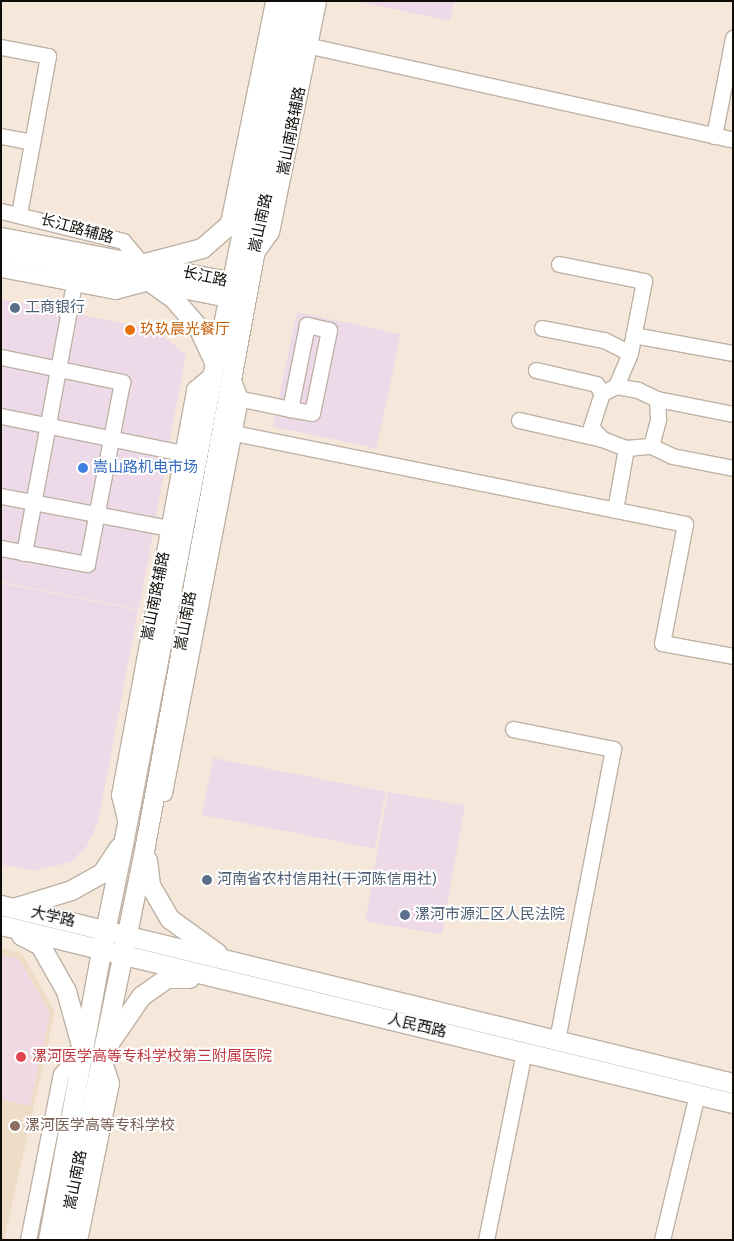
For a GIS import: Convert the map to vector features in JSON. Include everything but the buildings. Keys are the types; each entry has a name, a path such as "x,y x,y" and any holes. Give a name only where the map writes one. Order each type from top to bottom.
{"main road":[{"name":"嵩山南路","path":"48,1240 100,950 125,833 176,530 220,371 248,294 246,254 250,194 274,81 296,43 289,1"},
{"name":"嵩山南路","path":"64,1240 234,398 220,371 230,290 246,254 306,1"},
{"path":"142,264 202,248 228,225 250,194"},
{"name":"长江路","path":"1,237 142,264 248,294"},
{"name":"长江路","path":"1,252 76,275 230,290"},
{"path":"150,282 173,298 198,327 220,371"},
{"path":"7,906 71,890 102,873 125,833"},
{"path":"146,838 150,885 170,919 224,958"},
{"name":"大学路","path":"7,906 105,929"},
{"path":"4,926 40,945 66,990 82,1049"},
{"name":"大学路","path":"4,926 100,950"},
{"name":"人民西路","path":"105,929 733,1083"},
{"name":"人民西路","path":"100,950 733,1103"},
{"path":"101,1054 141,996 167,978 215,978"},
{"path":"697,1094 702,1076"}],"street":[{"path":"246,254 228,225 273,1"},
{"path":"318,1 296,43 733,140"},
{"path":"714,136 733,38"},
{"path":"1,47 48,56 19,214"},
{"path":"254,94 274,81"},
{"path":"1,136 32,142"},
{"name":"长江路辅路","path":"1,211 122,241 142,264"},
{"path":"559,264 644,281 630,353 616,386"},
{"path":"1,269 76,275 24,552"},
{"path":"146,838 162,803 234,433 234,398 290,409 312,413 329,330 307,326 290,409"},
{"path":"542,328 604,340 630,353"},
{"path":"633,335 733,353"},
{"path":"1,357 122,382 87,564 1,548"},
{"path":"536,370 596,384 602,393"},
{"path":"1,496 176,530 183,453 194,389 220,371"},
{"path":"602,439 591,427 602,393 616,386 638,390 657,399 733,414"},
{"path":"651,446 658,419 657,399"},
{"path":"1,416 183,453"},
{"path":"519,420 602,439 626,448 651,446 672,456 733,468"},
{"path":"234,433 684,524 662,643 733,656"},
{"path":"615,510 626,448"},
{"path":"514,729 613,749 557,1040"},
{"path":"28,1240 61,1074 82,1049"},
{"path":"486,1240 524,1052"},
{"path":"79,1240 111,1083 101,1054"},
{"path":"662,1240 697,1094"}],"shaded area":[{"path":"356,1 454,1 450,21"},
{"name":"嵩山路机电市场","path":"1,299 153,329 186,354 139,609 1,582"},
{"path":"297,312 401,334 376,448 273,426"},
{"path":"1,583 138,610 98,823 87,846 71,862 33,871 1,864"},
{"path":"213,758 386,792 375,849 202,815"},
{"path":"388,792 465,806 442,935 365,921"},
{"name":"漯河医学高等专科学校第三附属医院","path":"1,948 22,953 55,1012 4,1240 1,1240"},
{"name":"漯河医学高等专科学校第三附属医院","path":"1,955 19,959 50,1013 30,1106 1,1100"}],"place":[{"name":"工商银行","path":"15,308"},
{"name":"玖玖晨光餐厅","path":"130,330"},
{"name":"嵩山路机电市场","path":"83,468"},
{"name":"河南省农村信用社(干河陈信用社)","path":"207,880"},
{"name":"漯河市源汇区人民法院","path":"405,915"},
{"name":"漯河医学高等专科学校第三附属医院","path":"21,1057"},
{"name":"漯河医学高等专科学校","path":"15,1126"}]}
